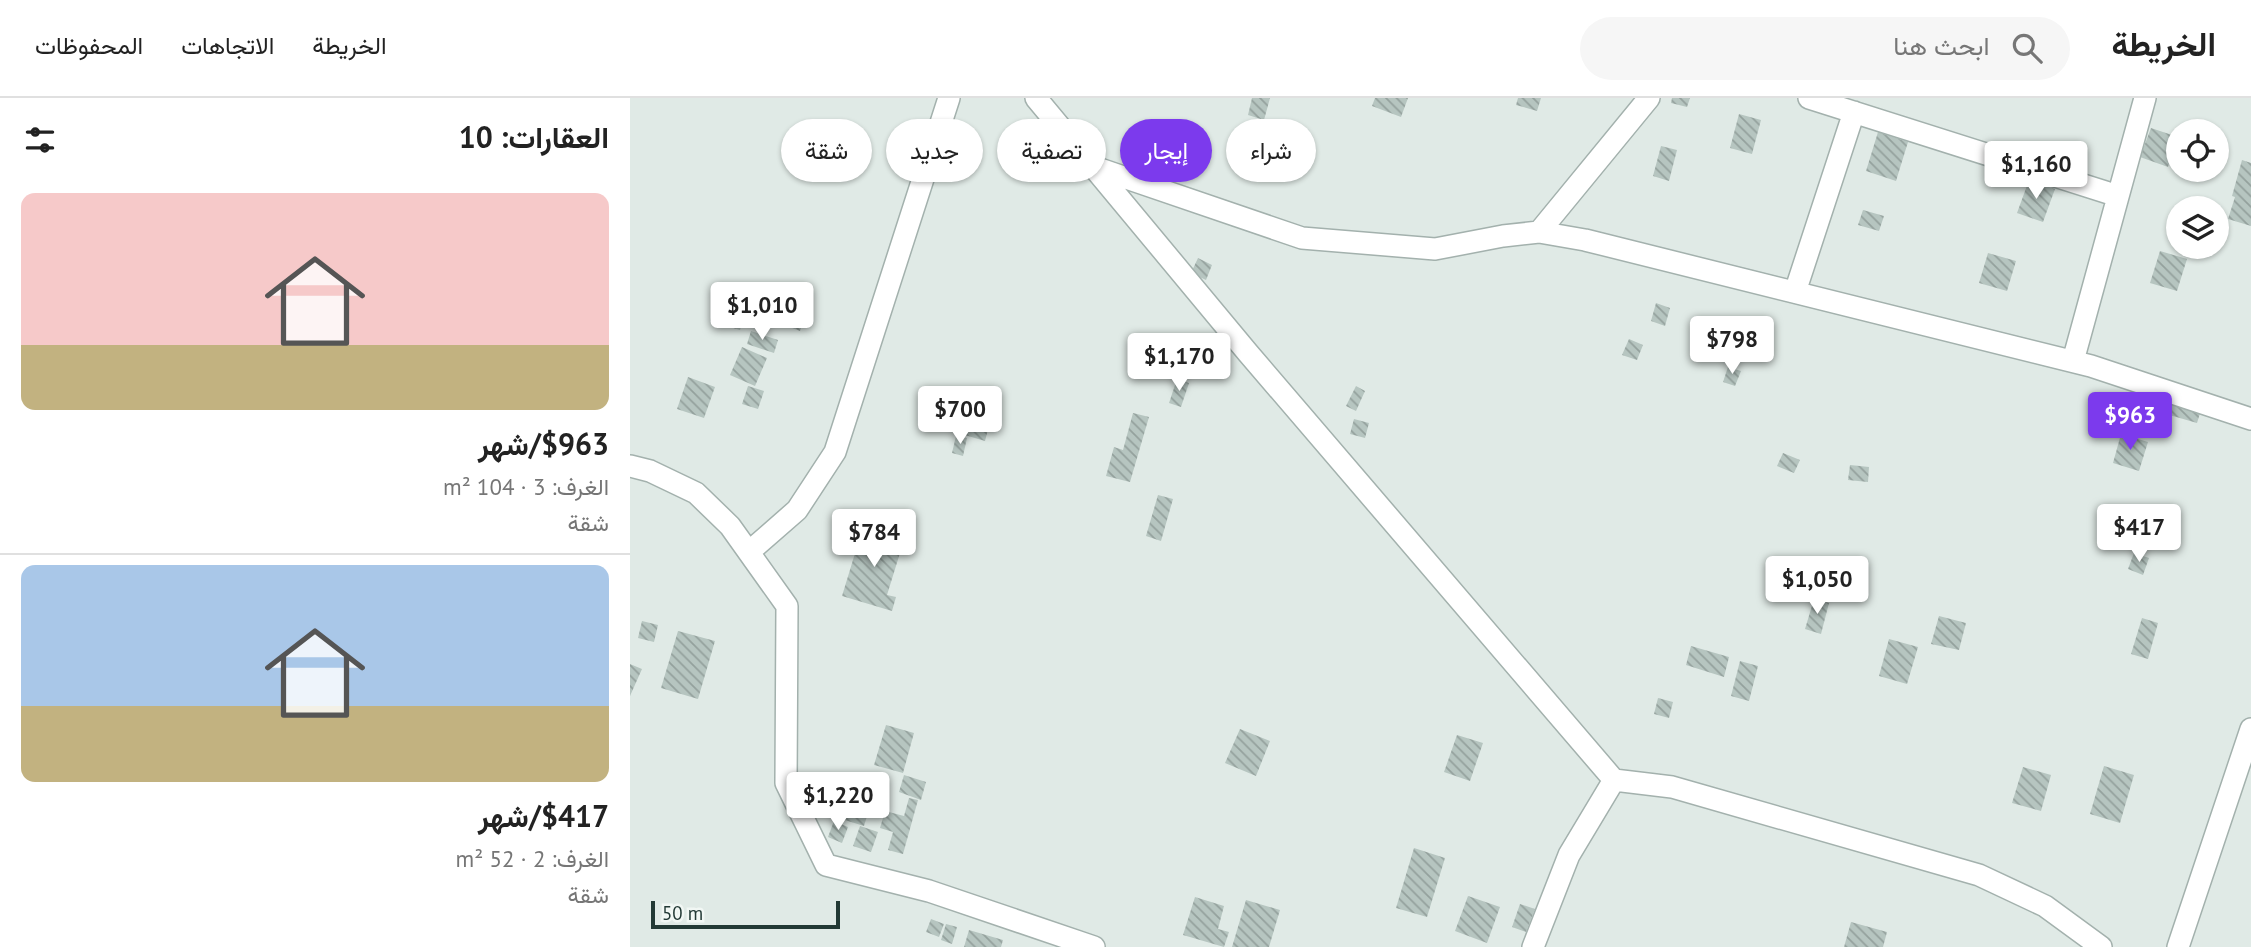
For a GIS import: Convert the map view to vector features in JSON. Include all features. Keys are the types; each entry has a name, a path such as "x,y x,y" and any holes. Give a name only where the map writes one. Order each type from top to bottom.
{"street":[{"path":"749,552 797,510 835,452 949,98"},
{"path":"1036,98 1054,119"},
{"path":"1539,232 1649,98"},
{"path":"1809,98 2118,196"},
{"path":"2073,361 2146,98"},
{"path":"1795,292 1854,112"},
{"path":"1106,171 1302,238 1435,249 1539,232 1585,240 2073,361 2251,419"},
{"path":"1106,180 1248,353 1614,780 1672,787 1979,875 2045,906 2101,947"},
{"path":"630,466 650,471 696,493 730,526 787,606 786,783 826,865 929,891 1094,947"},
{"path":"2178,947 2251,729"},
{"path":"1533,947 1569,855 1614,780"}],"building":[{"path":"1252,98 1270,98 1264,119 1248,115"},
{"path":"1375,98 1408,98 1401,117 1372,106"},
{"path":"1518,98 1541,98 1537,111 1516,105"},
{"path":"1672,98 1690,98 1687,107 1671,103"},
{"path":"1739,114 1761,120 1752,154 1730,148"},
{"path":"2151,128 2166,133 2166,166 2140,157"},
{"path":"1878,132 1908,142 1896,181 1866,171"},
{"path":"1661,146 1677,150 1669,181 1653,176"},
{"path":"2242,160 2251,163 2251,226 2229,219 2235,197 2232,196"},
{"path":"2029,180 2055,189 2043,222 2017,213"},
{"path":"1863,210 1884,216 1879,231 1858,225"},
{"path":"2160,251 2166,253 2166,259 2187,259 2177,291 2150,283"},
{"path":"1988,253 2016,261 2007,291 1979,283"},
{"path":"1198,258 1212,265 1206,280 1191,273"},
{"path":"787,283 813,292 800,331 774,321"},
{"path":"720,288 750,297 740,330 710,321"},
{"path":"1656,303 1670,308 1665,326 1651,321"},
{"path":"751,331 778,340 774,353 747,344"},
{"path":"1629,339 1643,345 1637,360 1622,355"},
{"path":"742,347 767,358 755,386 730,375"},
{"path":"1728,367 1741,371 1735,386 1723,382"},
{"path":"688,377 715,387 704,418 677,409"},
{"path":"1177,379 1189,383 1181,407 1169,403"},
{"path":"748,386 764,391 758,409 742,404"},
{"path":"1356,386 1365,391 1356,411 1346,406"},
{"path":"2170,400 2201,410 2197,423 2166,414"},
{"path":"966,402 993,410 985,441 958,433"},
{"path":"1133,413 1149,417 1130,482 1106,476 1114,447 1123,450"},
{"path":"1354,419 1369,423 1365,438 1350,434"},
{"path":"2121,434 2148,442 2139,471 2113,463"},
{"path":"956,436 967,438 963,456 952,453"},
{"path":"1783,453 1800,460 1794,473 1777,466"},
{"path":"1850,465 1869,467 1868,482 1848,480"},
{"path":"1158,495 1173,499 1161,541 1146,536"},
{"path":"863,527 904,540 887,595 896,597 892,611 842,596"},
{"path":"2134,553 2149,558 2143,575 2128,569"},
{"path":"1814,599 1829,603 1821,634 1805,629"},
{"path":"1939,616 1966,623 1959,650 1931,644"},
{"path":"2142,618 2158,623 2148,659 2131,654"},
{"path":"642,621 658,625 654,642 638,638"},
{"path":"678,631 715,641 698,699 661,688"},
{"path":"1889,639 1918,647 1907,684 1879,676"},
{"path":"1691,646 1729,657 1724,677 1686,665"},
{"path":"1740,661 1758,666 1749,701 1731,696"},
{"path":"630,664 642,669 630,696"},
{"path":"1658,698 1673,702 1669,718 1654,714"},
{"path":"886,725 914,733 903,773 874,765"},
{"path":"1240,729 1270,741 1256,776 1225,763"},
{"path":"1457,735 1483,743 1470,781 1444,772"},
{"path":"2104,766 2134,775 2120,823 2090,814"},
{"path":"2023,767 2051,775 2041,811 2012,803"},
{"path":"904,775 926,782 921,800 899,792"},
{"path":"841,797 870,806 864,826 835,817"},
{"path":"909,798 918,800 903,854 888,850 893,832 880,828 885,811 904,816"},
{"path":"834,821 848,827 842,843 828,837"},
{"path":"860,826 878,832 871,852 853,846"},
{"path":"1414,848 1445,858 1427,917 1396,908"},
{"path":"1468,896 1500,907 1487,943 1455,931"},
{"path":"1195,897 1224,906 1218,929 1229,932 1224,947 1183,935"},
{"path":"1246,900 1280,910 1269,947 1232,947"},
{"path":"1520,904 1535,909 1526,932 1512,927"},
{"path":"931,919 944,924 939,937 926,932"},
{"path":"1851,922 1887,932 1883,947 1844,947"},
{"path":"946,924 957,927 952,944 941,940"},
{"path":"969,930 1003,940 1001,947 964,947"}]}
